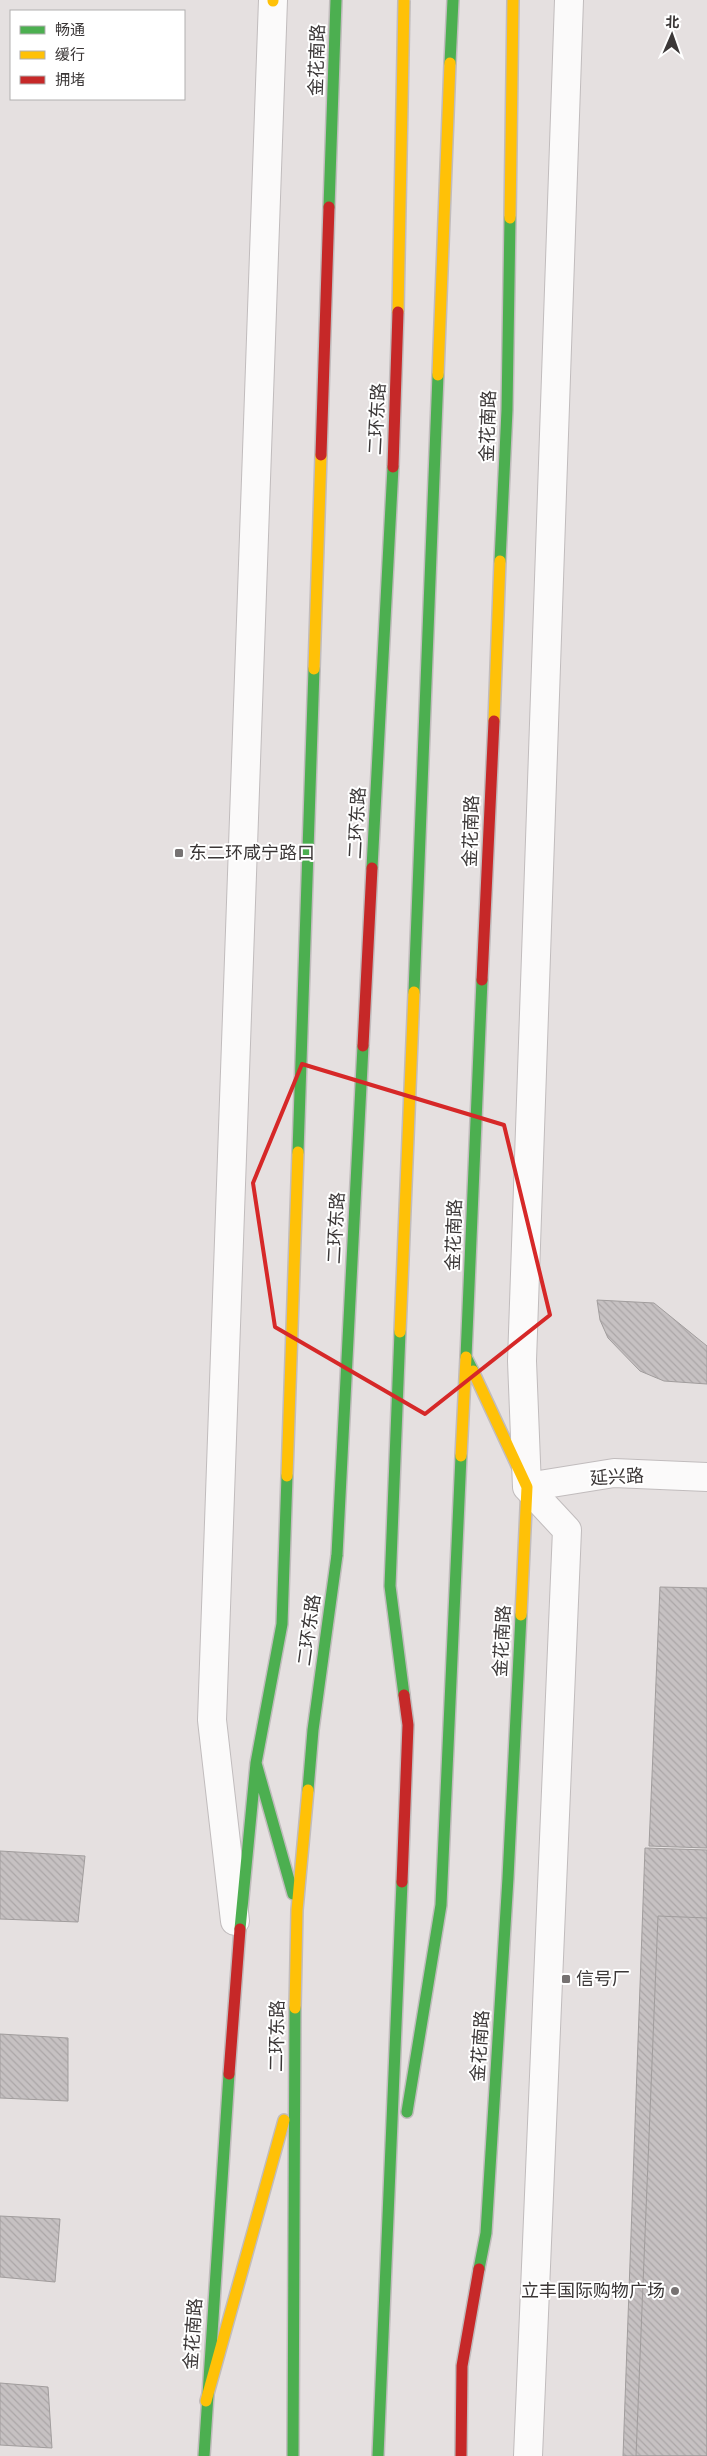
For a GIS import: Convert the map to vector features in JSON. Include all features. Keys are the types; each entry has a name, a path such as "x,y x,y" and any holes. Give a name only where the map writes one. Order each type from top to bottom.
{"main road":[{"name":"金花南路","path":"204,2456 206,2400 238,1950 256,1763 282,1624 288,1522 336,0"},
{"name":"二环东路","path":"293,2456 293,2085 297,1910 314,1730 337,1555 397,387 404,0"},
{"path":"378,2456 408,1725 390,1586 453,0"},
{"name":"金花南路","path":"461,2456 462,2366 486,2233 508,1878 527,1487 466,1357 507,410 513,0"},
{"path":"387,2232 441,1905 466,1357"},
{"path":"256,1763 297,1910"},
{"path":"206,2400 293,2085"}],"street":[{"path":"238,1950 212,1720 273,0"},
{"path":"528,2456 567,1530 527,1487 522,1361 569,0"},
{"name":"延兴路","path":"527,1487 614,1473 707,1477"}],"highlighted area":[{"path":"302,1064 504,1125 550,1315 425,1414 275,1327 253,1183"}],"building":[{"path":"597,1300 654,1303 707,1346 707,1384 664,1381 640,1371 608,1338 600,1320"},
{"path":"660,1587 707,1588 707,1848 649,1846"},
{"name":"立丰国际购物广场","path":"645,1848 707,1850 707,2456 623,2456"},
{"path":"0,1851 85,1856 78,1922 0,1919"},
{"name":"立丰国际购物广场","path":"658,1916 707,1918 707,2456 636,2456"},
{"path":"0,2034 68,2038 68,2101 0,2098"},
{"path":"0,2216 60,2219 55,2282 0,2277"},
{"path":"0,2383 48,2387 52,2448 0,2445"}],"traffic: fast":[{"path":"329,207 336,0"},
{"path":"450,63 453,0"},
{"path":"500,561 507,410 510,218"},
{"path":"414,992 438,375"},
{"path":"372,868 393,467"},
{"path":"298,1152 314,669"},
{"path":"473,1371 466,1357 482,980"},
{"path":"337,1555 363,1046"},
{"path":"400,1332 390,1586 404,1695"},
{"path":"407,2112 441,1905 461,1456"},
{"path":"240,1929 256,1763 282,1624 287,1476"},
{"path":"308,1790 313,1730 337,1555"},
{"path":"479,2269 486,2233 508,1878 521,1615"},
{"path":"256,1763 293,1894"},
{"path":"378,2456 402,1882"},
{"path":"293,2456 295,2008"},
{"path":"204,2456 229,2074"}],"traffic: slow":[{"path":"398,312 404,0"},
{"path":"510,218 513,0"},
{"path":"438,375 450,63"},
{"path":"314,669 321,455"},
{"path":"494,721 500,561"},
{"path":"400,1332 414,992"},
{"path":"287,1476 298,1152"},
{"path":"461,1456 466,1357"},
{"path":"473,1371 527,1487 521,1615"},
{"path":"295,2008 297,1910 308,1790"},
{"path":"206,2401 284,2120"}],"traffic: jam":[{"path":"321,455 329,207"},
{"path":"393,467 398,312"},
{"path":"482,980 494,721"},
{"path":"363,1046 372,868"},
{"path":"402,1882 408,1725 404,1695"},
{"path":"229,2074 240,1929"},
{"path":"461,2456 462,2366 479,2269"}],"place":[{"name":"东二环咸宁路口","path":"179,853"},
{"name":"信号厂","path":"566,1979"},
{"name":"立丰国际购物广场","path":"675,2291"}]}
